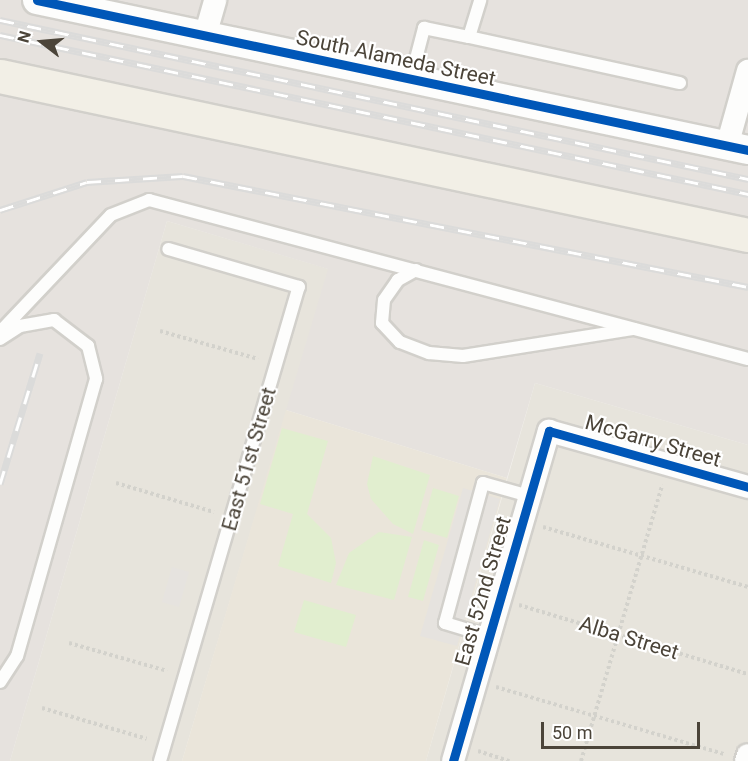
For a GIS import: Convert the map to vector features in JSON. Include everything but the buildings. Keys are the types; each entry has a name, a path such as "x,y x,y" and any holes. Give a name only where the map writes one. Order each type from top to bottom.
{"main road":[{"path":"0,76 748,236"}],"street":[{"name":"South Alameda Street","path":"37,0 738,148"},
{"path":"205,36 215,0"},
{"path":"738,148 748,71"},
{"name":"McGarry Street","path":"549,431 748,487"},
{"name":"East 52nd Street","path":"453,761 549,431"},
{"path":"746,761 748,755"}],"lane":[{"path":"469,37 480,0"},
{"path":"411,79 424,28 680,82"},
{"path":"0,332 111,215 149,200 748,359"},
{"name":"East 51st Street","path":"160,761 299,287 168,249"},
{"path":"416,270 398,280 384,300 382,323 400,342 429,353 464,356 637,329"},
{"path":"0,339 20,326 54,320 88,346 96,379 17,656 0,682"},
{"path":"488,636 445,623 483,483 529,496"}],"path":[{"path":"160,331 258,359"},
{"path":"581,761 664,480"},
{"path":"116,483 214,512"},
{"path":"543,527 748,587"},
{"path":"69,643 167,671"},
{"path":"496,687 724,754"},
{"path":"42,708 147,740"},
{"path":"477,751 509,761"}],"shaded area":[{"path":"0,0 748,0 748,445 535,383 507,478 286,410 328,269 167,221 10,761 0,761"},
{"path":"167,221 329,269 182,761 10,761"},
{"path":"535,383 748,445 748,761 426,761"},
{"path":"286,410 507,478 426,761 182,761"},
{"path":"463,488 500,499 457,646 420,636"},
{"path":"172,567 189,572 179,607 162,602"}],"green space":[{"path":"282,428 328,441 307,514 331,538 336,563 331,583 278,566 293,514 260,504"},
{"path":"373,456 430,475 413,534 393,524 371,499 367,484"},
{"path":"433,488 459,496 447,538 421,530"},
{"path":"379,532 412,537 394,600 336,585 349,553"},
{"path":"424,540 439,545 423,601 408,597"},
{"path":"304,600 356,615 346,647 294,632"}],"railway":[{"path":"0,20 748,179"},
{"path":"0,35 748,194"},
{"path":"0,210 87,182 183,176 748,287"},
{"path":"0,484 40,353"}],"cycle path":[{"path":"37,0 748,150"},
{"path":"453,761 549,431 748,487"}]}
